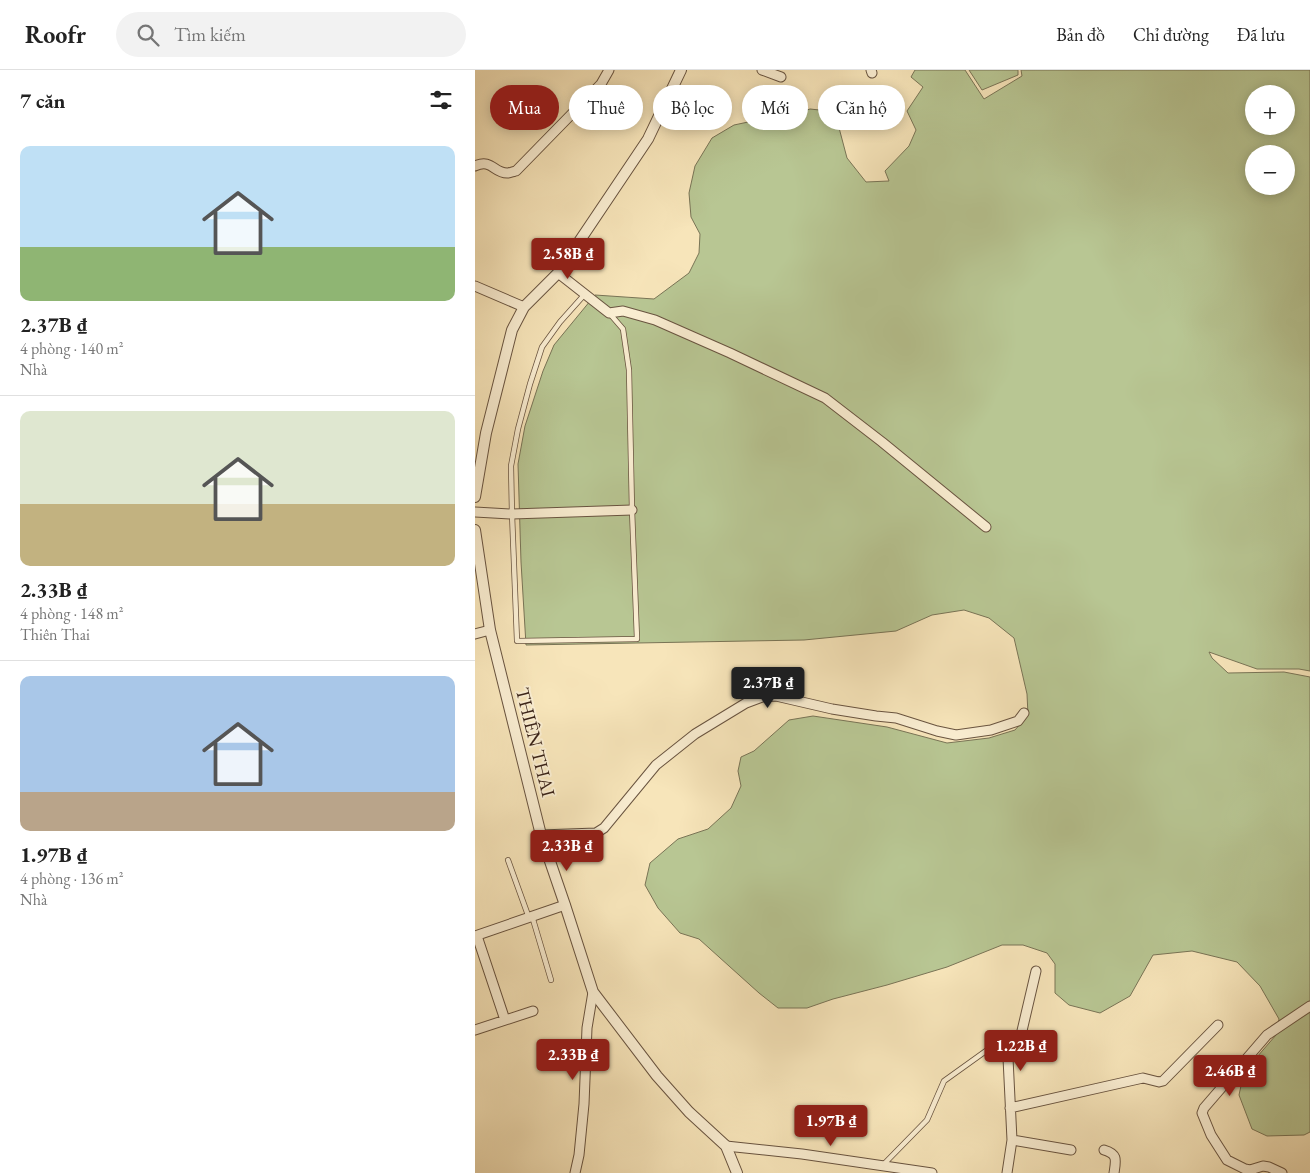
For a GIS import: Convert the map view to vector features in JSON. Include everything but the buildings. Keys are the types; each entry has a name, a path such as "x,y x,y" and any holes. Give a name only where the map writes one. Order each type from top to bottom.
{"street":[{"path":"475,166 484,163 504,173 516,171 601,84 609,70"},
{"path":"475,497 486,433 512,330 524,307 558,272 648,139 681,70"},
{"path":"762,70 781,77"},
{"path":"558,272 609,313 623,311 655,320 731,353 825,398 986,527"},
{"path":"475,286 524,307"},
{"path":"475,512 512,514 632,510"},
{"name":"THIÊN THAI","path":"475,530 490,630 541,835 593,992 657,1076 689,1112 726,1146 737,1173"},
{"path":"475,634 490,630"},
{"path":"541,835 596,833 604,828 656,765 695,734 746,703 762,697 776,696 832,709 896,718 956,735 991,730 1018,721 1024,712"},
{"path":"505,1020 476,936 565,905"},
{"path":"1007,1173 1012,1140 1008,1058 1021,1035 1036,971"},
{"path":"575,1173 579,1155 584,1104 587,1028 593,992"},
{"path":"1282,1173 1263,1166 1249,1170 1227,1160 1211,1135 1202,1112 1267,1035 1310,1006"},
{"path":"475,1030 533,1010"},
{"path":"1011,1108 1143,1078 1159,1082 1163,1081 1218,1025"},
{"path":"1012,1140 1071,1150"},
{"path":"726,1146 883,1165 932,1173"},
{"path":"1103,1150 1110,1151 1116,1160 1114,1173"}],"lane":[{"path":"585,294 560,322 542,347 517,429 511,466 517,641 637,639 629,370 623,329 609,313"},
{"path":"508,860 551,980"},
{"path":"883,1165 927,1120 944,1082 997,1043"}],"green space":[{"path":"915,70 965,70 984,99 1022,76 1021,70 1310,70 1310,671 1299,669 1257,669 1209,652 1212,658 1228,673 1284,672 1310,677 1310,1132 1304,1135 1267,1136 1252,1129 1239,1095 1244,1072 1276,1035 1279,1019 1260,986 1237,962 1192,951 1153,955 1130,996 1100,1013 1069,1005 1055,993 1055,964 1047,953 1023,945 1002,945 947,967 807,1008 778,1008 699,939 680,933 658,908 645,885 650,863 678,839 708,829 731,808 741,786 738,771 741,757 754,751 789,720 813,716 887,727 947,743 989,738 1015,730 1028,715 1027,694 1014,638 989,618 964,610 932,615 896,631 804,640 526,645 518,464 525,426 543,371 554,345 595,295 654,299 689,273 699,253 700,234 691,217 689,193 695,166 712,138 726,130 732,130 734,125 742,123 742,130 808,130 808,110 818,110 818,130 840,130 847,158 866,182 889,181 885,171 909,146 916,130 907,111 923,87 911,77"},
{"path":"969,70 1018,70 1018,75 982,90"}]}
